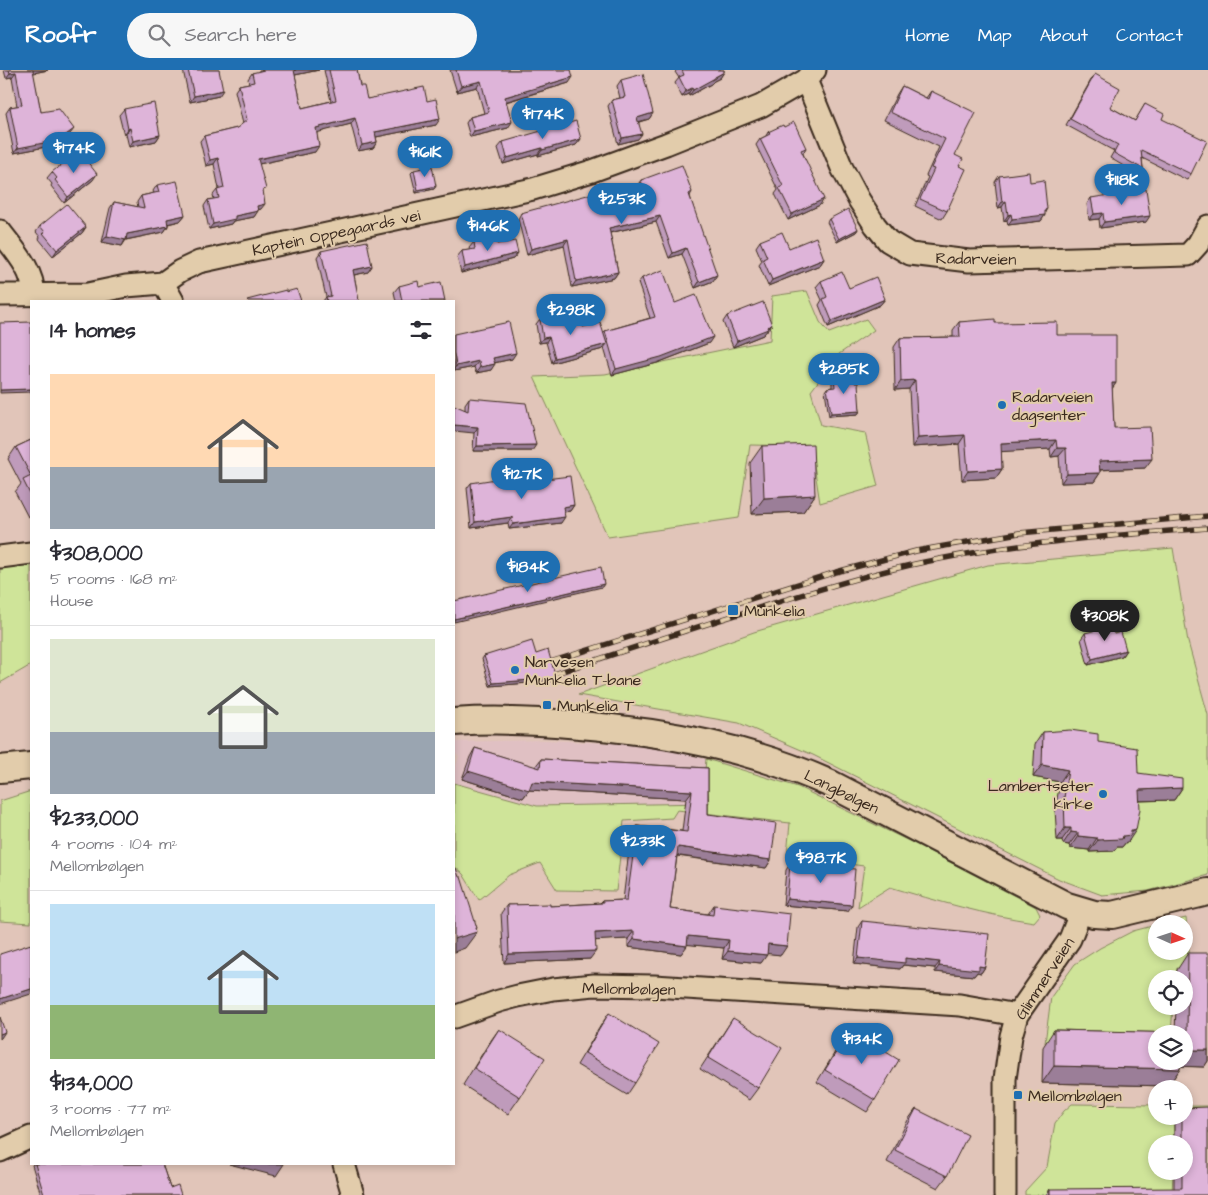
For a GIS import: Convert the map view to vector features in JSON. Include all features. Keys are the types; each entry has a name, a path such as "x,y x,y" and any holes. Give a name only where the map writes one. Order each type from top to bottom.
{"street":[{"name":"Radarveien","path":"811,75 842,168 859,200 888,241 910,254 969,261 1188,255 1198,244 1208,226"},
{"name":"Kaptein Oppegaards vei","path":"0,295 88,294 126,286 168,292 180,271 199,262 533,189 592,171 761,106 811,75"},
{"path":"0,231 28,269 34,283 34,295"},
{"path":"0,557 30,553"},
{"name":"Langbølgen","path":"455,722 509,720 618,728 668,734 760,756 831,784 1067,906 1081,911 1102,915 1121,914 1208,892"},
{"path":"0,769 30,766"},
{"name":"Glimmerveien","path":"1005,1195 1007,1057 1011,1036 1017,1015 1070,939 1081,911"},
{"name":"Mellombølgen","path":"455,1017 518,996 553,989 594,985 654,986 960,1005 1017,1015"},
{"path":"0,1151 30,1136"},
{"path":"344,1165 353,1195"}],"shaded area":[{"path":"544,740 650,745 706,759 705,770 709,803 537,806 455,783 455,770 459,756 455,754 455,742"}],"green space":[{"path":"807,291 820,322 829,333 866,319 874,330 839,354 811,391 821,425 865,433 878,486 820,503 811,446 750,445 739,518 608,537 534,377 605,374 770,340 772,296"},
{"path":"1173,548 1188,642 1208,715 1208,875 1148,891 1102,895 1059,879 813,755 739,723 578,695 754,632 988,565"},
{"path":"30,563 30,666 0,683 0,567"},
{"path":"706,759 798,787 917,845 1036,907 1040,915 1034,922 997,916 890,887 858,907 864,866 787,856 790,823 677,810 672,818 624,821 616,891 557,890 540,863 509,875 479,900 463,874 455,867 455,783 537,806 709,803 705,770"},
{"path":"30,791 30,923 0,921 0,801"},
{"path":"1148,927 1148,960 1190,960 1191,969 1148,970 1148,1015 1172,1015 1172,1025 1148,1025 1148,1047 1045,1043 1051,997 1075,964 1100,948 1133,931"},
{"path":"1072,1104 1148,1105 1148,1125 1174,1125 1174,1135 1148,1135 1148,1180 1173,1180 1172,1195 1025,1195 1025,1191 1047,1167 1055,1123"},
{"path":"1193,1106 1208,1106 1208,1195 1202,1120 1193,1120"}],"building":[{"path":"9,70 33,70 41,112 59,109 74,129 59,140 18,148 10,107 22,105 16,72 10,73"},
{"path":"188,70 219,70 223,90 194,96"},
{"path":"264,70 294,70 302,108 336,100 329,70 357,70 360,86 364,86 367,99 424,87 427,101 436,99 440,119 375,132 377,142 362,145 355,118 316,128 319,146 258,159 266,189 263,190 265,204 257,206 258,211 235,216 235,219 213,224 208,200 219,198 217,190 224,188 218,158 210,160 204,136 237,128 247,120 239,85 254,82 252,73"},
{"path":"456,70 571,70 573,77 505,97 512,122 474,131 470,117 489,112 481,81 461,86"},
{"path":"682,70 724,70 724,72 693,90 692,88 686,91 679,77 684,75"},
{"path":"643,74 653,113 637,118 642,134 622,138 612,100 625,97 621,80"},
{"path":"1095,74 1120,88 1110,107 1135,121 1145,104 1164,114 1162,119 1207,141 1191,174 1141,150 1143,169 1114,153 1118,145 1070,119"},
{"path":"902,86 928,99 931,91 976,113 955,155 963,159 959,166 966,169 947,211 920,199 934,169 931,168 945,139 890,112"},
{"path":"154,103 160,135 133,141 130,128 128,129 124,109"},
{"path":"576,121 581,139 507,158 503,142"},
{"path":"794,122 806,148 801,150 824,199 792,214 779,188 783,186 760,139 770,134 768,132"},
{"path":"79,151 97,174 68,197 55,180 57,178 52,172"},
{"path":"682,165 692,192 689,194 717,275 699,282 686,248 673,253 660,216 609,228 618,272 576,281 568,239 531,249 521,213 602,191 606,206 645,193 641,180"},
{"path":"432,166 436,186 418,190 414,170"},
{"path":"1029,172 1030,182 1044,180 1047,209 1045,210 1045,215 1012,219 1011,214 1008,215 1006,201 1002,202 999,176"},
{"path":"177,181 185,215 167,219 168,226 127,234 126,240 107,236 114,202 144,208 141,196 159,192 157,185"},
{"path":"1146,189 1150,216 1104,222 1103,213 1094,214 1091,198"},
{"path":"67,204 86,227 57,250 43,233 45,232 40,226"},
{"path":"848,209 858,229 839,239 829,219"},
{"path":"782,232 789,248 816,237 824,259 772,280 763,259 767,257 760,241"},
{"path":"496,238 497,244 515,241 518,253 465,267 462,251 475,249 474,242"},
{"path":"367,241 372,266 353,270 359,300 327,300 326,297 331,296 321,251"},
{"path":"663,270 675,303 696,295 713,337 661,357 616,369 605,331 655,317 642,278"},
{"path":"842,272 849,288 876,277 885,299 832,321 823,299 827,297 821,281"},
{"path":"418,281 419,287 441,282 445,300 402,300 399,286"},
{"path":"297,289 301,300 247,300 286,290 286,292"},
{"path":"763,302 772,325 767,327 768,329 737,341 727,316"},
{"path":"569,316 572,327 582,324 583,327 600,322 607,344 555,358 549,337 543,338 540,319"},
{"name":"Radarveien dagsenter","path":"995,319 995,323 1057,322 1057,335 1116,335 1116,383 1112,383 1114,428 1150,427 1152,459 1099,461 1100,473 1067,474 1066,448 1057,448 1056,440 1001,443 1002,469 968,471 965,435 918,438 915,380 901,381 900,338 960,337 959,322"},
{"path":"30,322 30,389 0,390 0,323"},
{"path":"509,322 516,353 493,358 495,364 480,367 479,361 456,366 455,334"},
{"path":"854,375 855,383 858,383 860,411 831,413 827,388 835,387 834,376"},
{"path":"469,398 526,403 536,445 477,446 478,427 455,425 455,405 468,411"},
{"path":"30,440 30,474 16,447"},
{"path":"813,444 815,495 764,498 762,446"},
{"path":"30,476 30,494 23,480"},
{"path":"570,476 574,505 563,507 565,517 513,524 512,517 475,522 471,483 496,479 497,485"},
{"path":"601,567 604,584 455,619 455,601"},
{"path":"1112,626 1114,634 1121,632 1126,650 1092,659 1085,633"},
{"path":"532,641 536,654 548,650 556,678 493,683 484,656"},
{"name":"Lambertseter kirke","path":"1070,730 1098,734 1098,742 1137,748 1138,773 1182,779 1182,788 1139,790 1140,809 1136,830 1131,830 1131,835 1123,836 1122,839 1098,840 1097,838 1078,836 1078,833 1071,832 1071,828 1065,828 1064,798 1068,770 1042,765 1043,732"},
{"path":"475,748 540,768 541,759 708,768 708,814 776,823 771,860 678,847 670,909 713,915 714,905 790,914 787,946 768,944 767,955 728,951 729,940 688,936 687,946 634,939 634,931 595,933 596,951 509,954 507,905 550,904 550,906 627,900 637,826 687,832 692,791 532,782 529,790 468,771"},
{"path":"790,864 855,869 852,905 787,899"},
{"path":"455,868 459,877 461,877 477,932 455,939"},
{"path":"862,921 989,934 985,967 979,966 979,970 939,966 940,962 905,958 905,963 858,958"},
{"path":"30,944 30,989 0,999 0,954"},
{"path":"1193,953 1208,953 1208,1050 1193,1050 1193,1025 1187,1025 1187,1015 1193,1015 1193,970 1188,970 1188,960 1193,960"},
{"path":"609,1013 659,1044 635,1083 585,1053"},
{"path":"0,1017 5,1032 0,1034"},
{"path":"733,1018 782,1048 758,1088 708,1058"},
{"path":"499,1029 545,1058 520,1097 474,1068"},
{"path":"850,1030 899,1060 875,1100 825,1070"},
{"path":"1054,1030 1148,1032 1148,1068 1054,1066"},
{"path":"1208,1107 1208,1195 1050,1195 1050,1189 1182,1188 1182,1180 1193,1180 1193,1135 1182,1135 1182,1125 1193,1125 1193,1108"},
{"path":"916,1109 968,1135 947,1176 895,1150"},
{"path":"35,1165 162,1165 170,1188 178,1185 181,1195 44,1195"}],"railway":[{"path":"550,662 836,572 916,551 1019,533 1208,516"},
{"path":"554,674 842,583 924,562 1043,543 1208,528"}],"place":[{"name":"Radarveien dagsenter","path":"1002,405"},
{"name":"Munkelia","path":"733,610"},
{"name":"Narvesen Munkelia T-bane","path":"515,670"},
{"name":"Munkelia T","path":"547,705"},
{"name":"Lambertseter kirke","path":"1103,794"},
{"name":"Mellombølgen","path":"1018,1095"}]}
